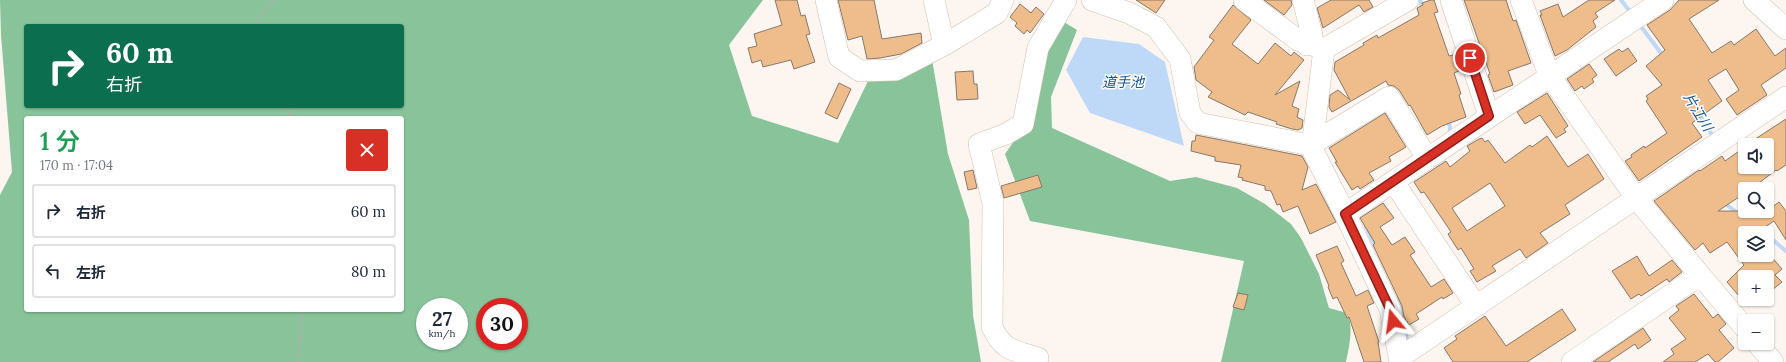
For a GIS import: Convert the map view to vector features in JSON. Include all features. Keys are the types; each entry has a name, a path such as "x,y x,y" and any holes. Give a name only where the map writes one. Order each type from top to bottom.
{"street":[{"path":"826,0 840,57 860,71 896,70 944,45 997,13 1003,0"},
{"path":"934,0 944,45"},
{"path":"1038,358 1010,350 1004,346 996,336 992,327 993,203 979,144 1006,134 1023,124 1038,48 1066,0"},
{"path":"1092,0 1129,13 1156,27 1180,59 1190,114 1198,123 1310,145 1389,98 1427,158"},
{"path":"1244,0 1298,40 1316,47 1407,0"},
{"path":"1303,0 1316,47 1313,140 1310,145"},
{"path":"1451,0 1489,116"},
{"path":"1521,0 1549,75 1637,199 1738,320"},
{"path":"1345,214 1396,186 1427,158 1627,24 1639,7 1663,0"},
{"path":"1754,0 1786,29"},
{"path":"1310,145 1345,214 1390,309 1404,356 1786,97"},
{"path":"1396,186 1476,306"},
{"path":"1572,362 1700,275"},
{"path":"1763,350 1773,362"}],"path":[{"path":"254,24 274,0"},
{"path":"298,362 302,312"}],"green space":[{"path":"0,0 763,0 729,45 752,116 838,143 868,81 932,59 948,154 969,220 973,315 981,362 0,362 0,195 12,172 1,35"},
{"path":"1064,22 1077,30 1051,97 1052,128 1170,181 1196,177 1237,188 1265,204 1291,224 1301,238 1319,274 1329,308 1347,313 1349,318 1351,330 1346,362 1221,362 1244,261 1030,221 1005,154 1028,121 1042,57"}],"water":[{"name":"道手池","path":"1083,37 1139,44 1165,62 1184,146 1090,113 1066,70"}],"building":[{"path":"775,0 797,0 801,16 805,15 810,34 806,35 815,62 794,69 791,60 763,67 761,60 752,63 748,48 757,46 754,34 782,25"},
{"path":"838,0 874,0 882,39 921,33 922,43 901,54 867,59 862,36 848,40"},
{"path":"1136,0 1165,0 1156,13"},
{"path":"1264,0 1291,0 1292,5 1284,15"},
{"path":"1331,0 1369,0 1373,7 1364,12 1359,5 1323,28 1317,8"},
{"path":"1434,0 1438,12 1434,13 1449,56 1453,55 1459,71 1454,73 1461,94 1459,95 1466,117 1442,126 1427,135 1410,105 1409,106 1399,90 1394,86 1388,85 1386,81 1332,112 1329,107 1330,95 1338,90 1350,100 1334,70 1335,62 1364,45 1363,43 1377,35 1378,38 1419,15 1417,8 1423,5 1422,3"},
{"path":"1464,0 1506,0 1513,21 1516,20 1531,63 1508,71 1513,85 1494,92 1488,75 1490,74"},
{"path":"1589,0 1615,0 1595,13 1598,17 1593,21 1596,27 1567,50 1555,56 1540,15 1542,15 1540,11 1558,4 1563,17"},
{"path":"1679,0 1719,0 1689,19 1712,53 1731,41 1734,45 1756,29 1775,56 1786,48 1786,68 1761,85 1767,95 1737,115 1726,99 1739,90 1726,69 1708,80 1722,101 1692,123 1702,137 1639,181 1625,161 1644,146 1645,148 1667,133 1646,101 1648,99 1646,96 1662,85 1646,66 1665,50 1647,25 1670,10"},
{"path":"1020,4 1031,13 1036,7 1044,14 1030,33 1027,30 1024,34 1015,26 1017,23 1010,17"},
{"path":"1233,5 1251,20 1232,44 1258,64 1275,43 1291,56 1294,52 1304,60 1275,95 1300,81 1292,106 1299,109 1297,117 1303,120 1302,128 1298,130 1292,129 1248,112 1245,115 1208,97 1212,92 1196,80 1194,67 1214,40 1209,37"},
{"path":"1628,48 1637,61 1616,76 1604,59 1619,49 1622,52"},
{"path":"1589,64 1597,75 1592,79 1594,82 1584,89 1582,86 1575,91 1567,79"},
{"path":"973,71 974,84 977,84 978,99 957,100 955,72"},
{"path":"839,83 851,89 837,119 825,113"},
{"path":"1547,93 1568,126 1564,129 1566,132 1556,138 1540,115 1525,124 1517,112"},
{"path":"1385,113 1406,147 1389,157 1391,161 1369,173 1374,180 1360,189 1358,186 1352,190 1335,162 1337,162 1329,148"},
{"path":"1786,119 1786,165 1774,172 1774,138 1757,138"},
{"path":"1196,135 1302,156 1308,167 1302,190 1316,184 1336,222 1310,234 1298,206 1283,212 1280,204 1277,205 1271,191 1265,190 1265,186 1242,180 1243,178 1238,177 1241,165 1215,161 1215,157 1191,151 1192,141 1195,141"},
{"path":"1547,136 1568,167 1588,154 1604,179 1565,205 1570,214 1540,233 1548,243 1526,258 1520,249 1492,266 1496,271 1477,282 1470,271 1474,269 1461,248 1458,250 1448,234 1451,232 1424,192 1421,193 1414,182 1446,161 1450,167 1470,151 1467,146 1482,138 1485,142 1488,140 1505,163 1530,145 1532,147","holes":["1490,183 1505,206 1467,231 1452,208"]},
{"path":"1738,152 1738,174 1771,174 1760,182 1738,182 1738,198 1718,211 1738,211 1738,218 1774,218 1774,206 1779,202 1786,211 1786,240 1774,221 1766,226 1738,226 1738,257 1727,242 1710,253 1703,243 1695,250 1654,201 1722,156 1725,161"},
{"path":"973,170 977,188 968,190 964,172"},
{"path":"1038,175 1042,187 1004,198 1001,186"},
{"path":"1383,203 1394,218 1380,227 1392,245 1405,237 1415,252 1410,255 1431,287 1444,279 1453,293 1443,299 1442,297 1416,314 1419,319 1409,325 1404,317 1402,306 1373,245 1375,243 1360,218"},
{"path":"1337,246 1344,261 1341,263 1356,296 1368,290 1374,303 1367,306 1379,342 1381,362 1364,362 1349,317 1347,318 1337,297 1333,299 1328,287 1329,286 1316,255"},
{"path":"1637,256 1649,276 1672,260 1682,272 1669,282 1667,279 1641,296 1639,294 1631,299 1612,271"},
{"path":"1774,260 1782,269 1775,275 1782,282 1774,288 1774,270 1739,270 1744,265 1742,262 1774,262"},
{"path":"1738,271 1738,295 1727,282"},
{"path":"1238,293 1248,295 1244,310 1233,307"},
{"path":"1694,294 1713,318 1718,314 1726,324 1719,330 1734,348 1718,362 1715,362 1708,354 1695,362 1663,362 1674,354 1671,349 1686,339 1669,318 1679,310 1676,306"},
{"path":"1562,309 1576,330 1527,362 1453,362 1444,348 1457,339 1455,336 1485,316 1506,346"},
{"path":"1643,328 1651,340 1638,349 1635,344 1608,362 1593,362"}],"waterway":[{"path":"1420,0 1423,9"},
{"name":"片江川","path":"1621,0 1632,14"},
{"name":"片江川","path":"1639,24 1664,57"},
{"name":"片江川","path":"1698,112 1713,139"},
{"path":"1448,119 1450,128 1449,136"},
{"name":"片江川","path":"1725,202 1738,213"},
{"path":"1366,227 1376,248"},
{"name":"片江川","path":"1774,241 1786,251"},
{"path":"1398,298 1408,344"}],"route":[{"path":"1393,321 1390,309 1345,214 1489,116 1470,58"}]}
